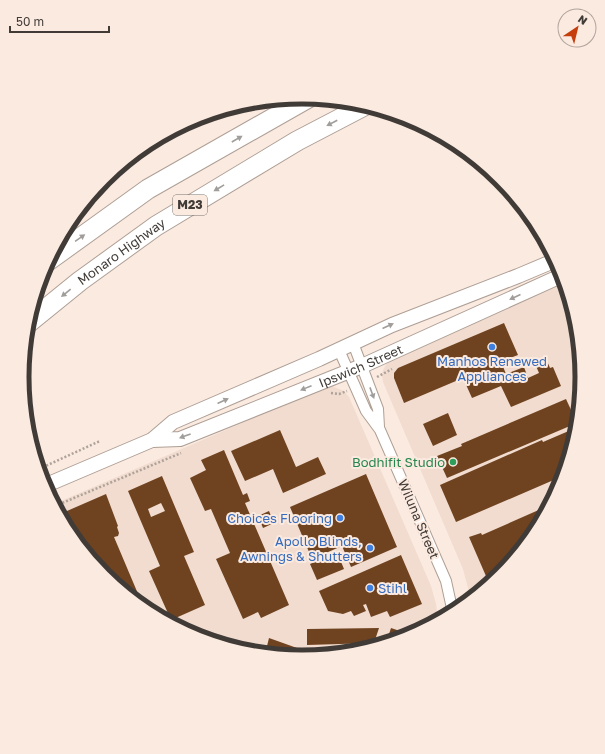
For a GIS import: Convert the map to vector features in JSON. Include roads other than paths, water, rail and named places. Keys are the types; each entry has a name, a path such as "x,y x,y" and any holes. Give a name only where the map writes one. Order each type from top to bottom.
{"highway":[{"name":"M23","path":"58,254 148,189 298,104"},
{"name":"Monaro Highway","path":"36,317 80,281 156,226 297,141 358,109"}],"main road":[{"name":"Ipswich Street","path":"51,483 152,440 173,422 339,350 392,325 551,262"},
{"path":"532,271 538,287"},
{"name":"Ipswich Street","path":"152,440 180,438 355,368 557,278"}],"street":[{"name":"Wiluna Street","path":"353,343 355,368"},
{"name":"Wiluna Street","path":"339,350 355,368 378,409 379,427 446,581 451,606"}],"place":[{"name":"Manhos Renewed Appliances","path":"492,347"},
{"name":"Bodhifit Studio","path":"453,462"},
{"name":"Choices Flooring","path":"340,518"},
{"name":"Apollo Blinds, Awnings & Shutters","path":"370,548"},
{"name":"Stihl","path":"370,588"}]}
